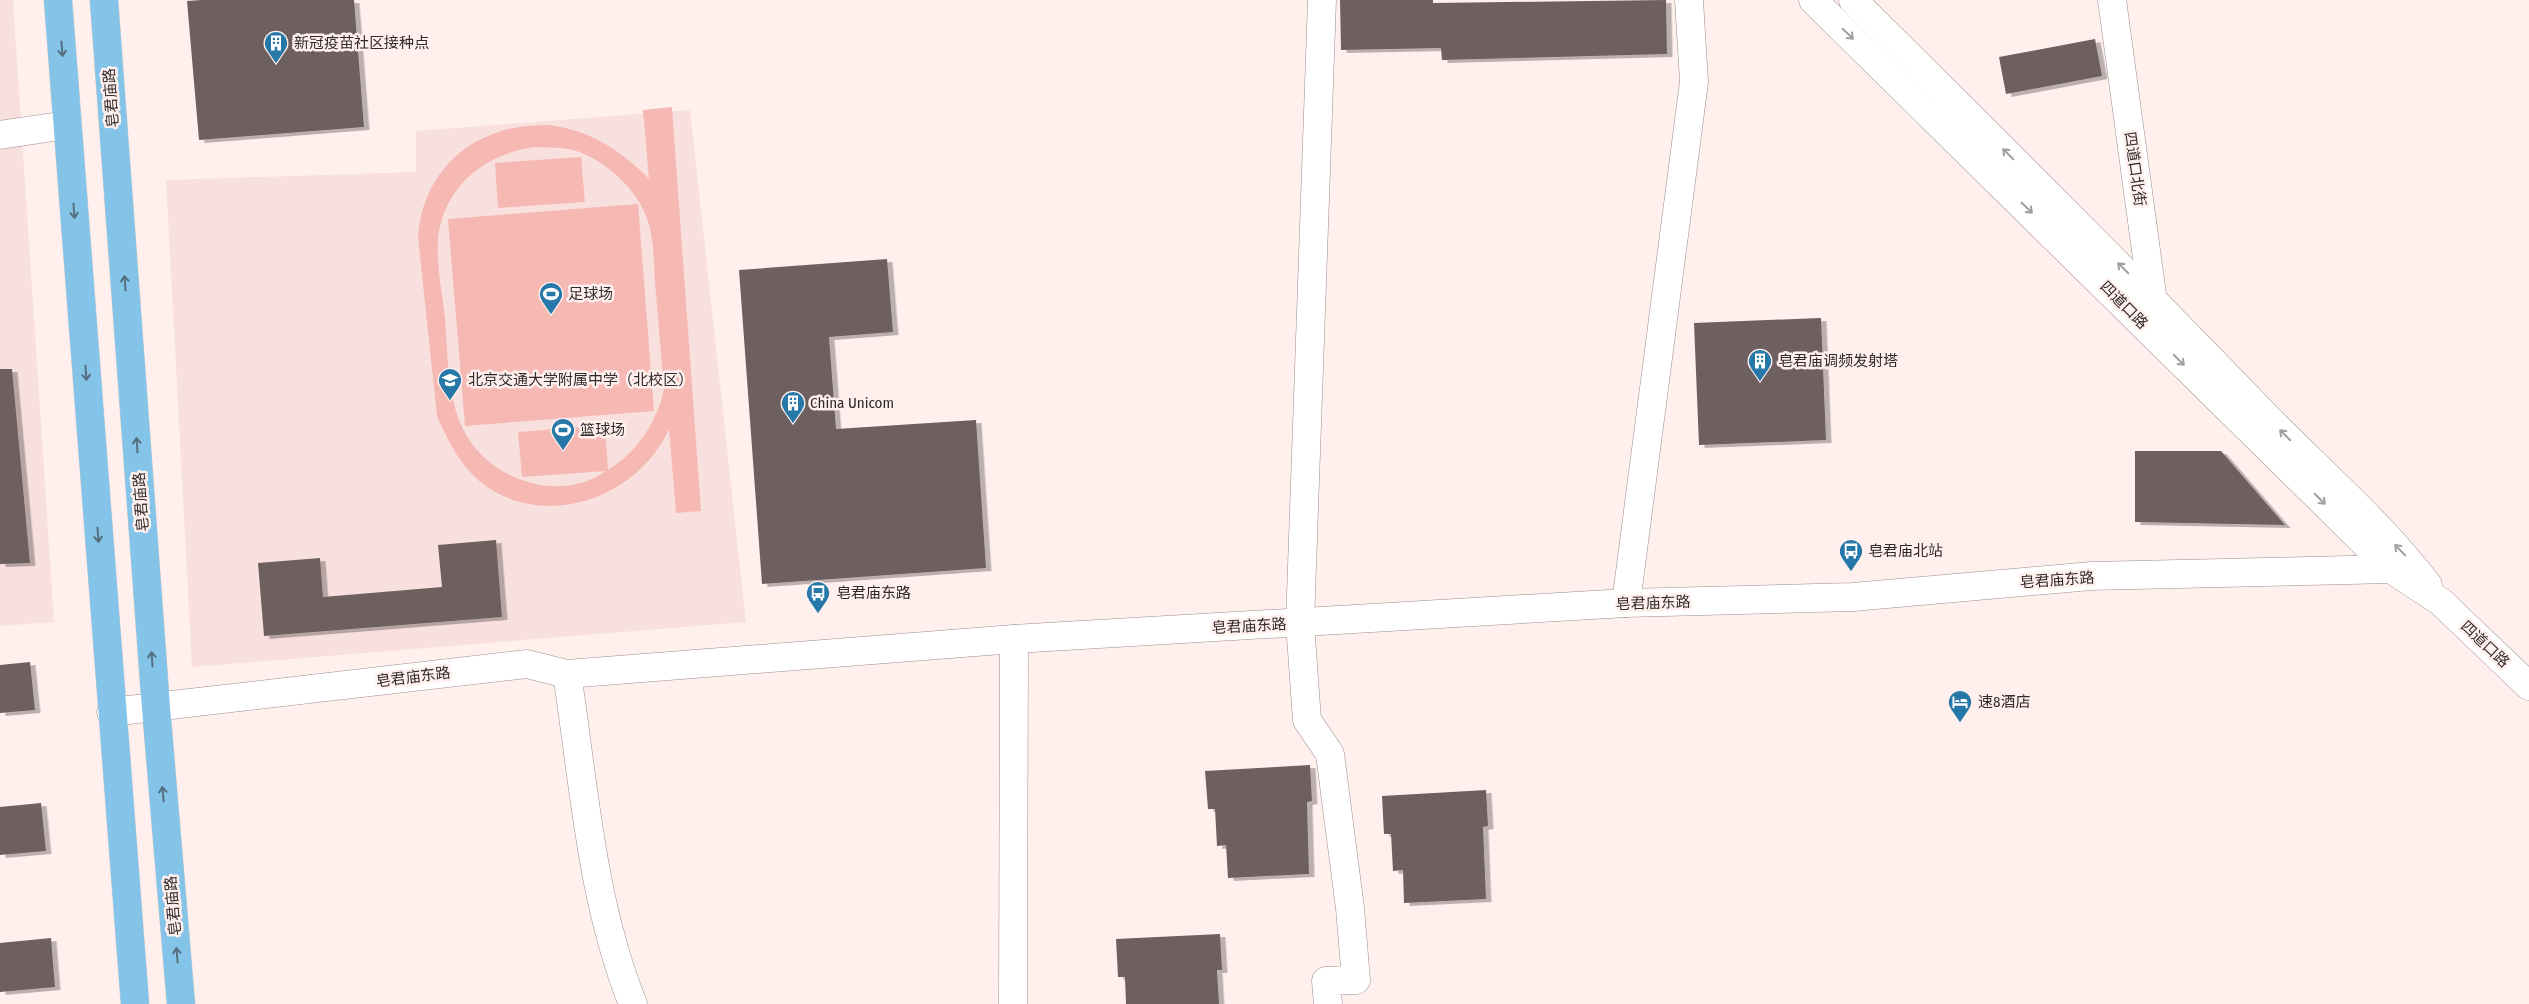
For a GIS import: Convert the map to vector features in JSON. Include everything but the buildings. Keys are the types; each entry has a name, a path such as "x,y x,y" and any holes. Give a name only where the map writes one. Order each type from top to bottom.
{"main road":[{"path":"58,0 111,712 135,1004"},
{"name":"皂君庙路","path":"104,0 156,708 181,1004"}],"street":[{"path":"1322,0 1300,622 1307,720 1330,754 1350,908 1356,980 1326,981 1328,1004"},
{"path":"1626,603 1694,82 1689,0"},
{"name":"四道口路","path":"1813,0 2391,569 2441,602"},
{"name":"四道口路","path":"1853,0 2152,298 2405,556 2441,602 2529,686"},
{"name":"四道口北街","path":"2112,0 2157,338"},
{"path":"0,135 67,124"},
{"name":"皂君庙东路","path":"111,712 527,664 567,674 1014,639 1626,603 1853,596 2090,576 2391,569"},
{"path":"1013,1004 1014,639"},
{"path":"567,674 600,890 617,963 633,1004"}],"shaded area":[{"path":"0,0 13,0 54,622 0,626"},
{"path":"672,107 701,511 676,513 669,429 654,453 635,474 612,490 586,501 558,506 530,504 503,496 478,480 465,466 449,442 437,416 418,237 421,215 428,194 438,176 467,147 486,137 506,130 528,126 555,126 595,138 629,160 649,179 643,110","holes":["534,147 569,149 606,166 627,186 643,209 650,228 653,252 664,389 651,424 637,445 608,470 605,425 518,432 522,477 606,471 587,481 567,486 546,486 525,481 505,473 488,461 473,445 462,427 453,401 451,388 438,264 439,231 451,199 461,185 472,174 501,156"]},
{"name":"北京交通大学附属中学（北校区）","path":"690,110 746,622 192,667 166,180 416,172 416,131"},
{"path":"581,157 585,202 498,208 495,163"},
{"name":"足球场","path":"638,204 654,411 465,426 448,219"}],"place":[{"name":"新冠疫苗社区接种点","path":"276,64"},
{"name":"足球场","path":"551,315"},
{"name":"皂君庙调频发射塔","path":"1760,382"},
{"name":"北京交通大学附属中学（北校区）","path":"450,401"},
{"name":"China Unicom","path":"793,424"},
{"name":"篮球场","path":"563,451"},
{"name":"皂君庙北站","path":"1851,572"},
{"name":"皂君庙东路","path":"818,614"},
{"name":"速8酒店","path":"1960,723"}]}
